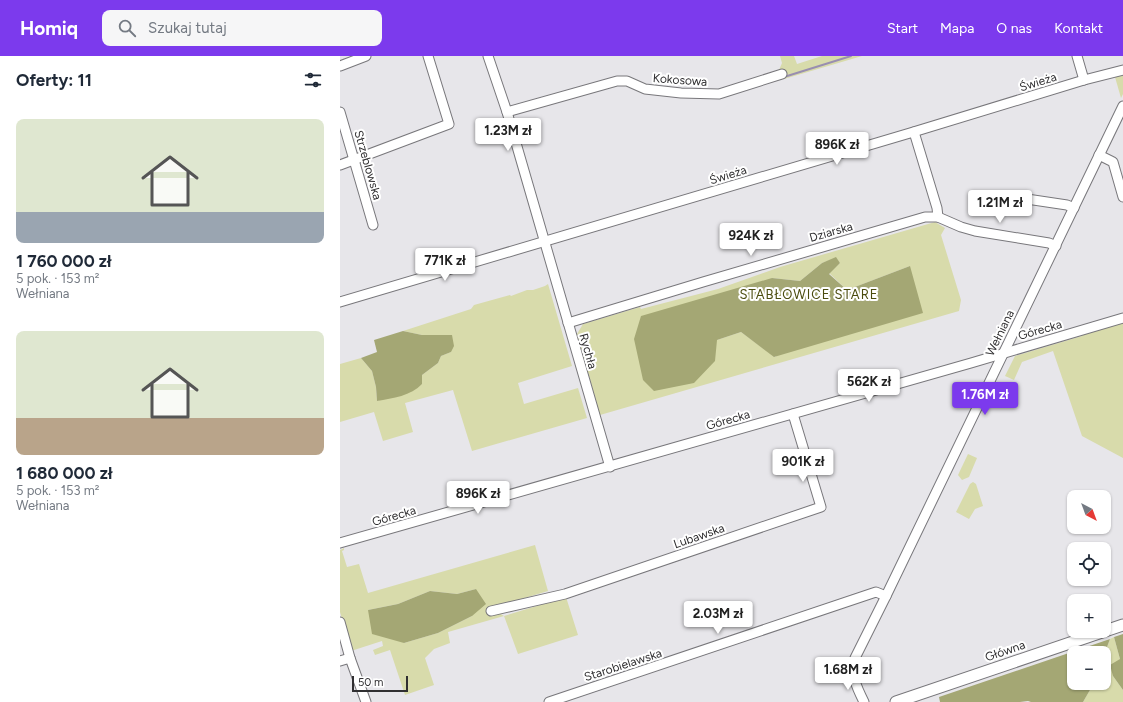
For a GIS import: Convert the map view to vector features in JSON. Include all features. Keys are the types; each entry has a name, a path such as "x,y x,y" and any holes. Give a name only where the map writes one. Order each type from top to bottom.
{"street":[{"path":"340,66 366,56"},
{"path":"340,165 449,124 428,56"},
{"name":"Rychła","path":"488,56 507,112 610,466"},
{"path":"1077,56 1084,80"},
{"name":"Świeża","path":"340,302 914,132 1084,80 1123,70"},
{"name":"Kokosowa","path":"507,112 618,81 627,82 640,88 652,90 719,94 782,74"},
{"name":"Wełniana","path":"864,702 854,678 853,665 855,658 1004,354 1123,106"},
{"name":"Strzeblowska","path":"340,112 373,225"},
{"path":"914,132 937,208 938,217"},
{"path":"1099,155 1113,162 1123,197"},
{"path":"1007,196 1068,205 1074,208"},
{"name":"Dziarska","path":"568,323 925,217 938,217 961,227 975,231 1049,243 1056,246"},
{"name":"Górecka","path":"340,544 1004,354 1123,318"},
{"name":"Lubawska","path":"492,611 565,594 821,507 793,414"},
{"name":"Starobielawska","path":"549,702 876,592 886,596"},
{"path":"340,622 350,658 366,702"},
{"name":"Główna","path":"896,702 1123,625"},
{"path":"340,661 350,658"}],"green space":[{"path":"780,56 794,56 797,64 822,56 862,56 784,79 779,70 782,63"},
{"path":"1123,75 1123,94 1121,98 1115,77"},
{"path":"935,222 945,228 941,235 961,300 959,311 600,415 577,334 583,324 640,307 641,309 718,289 780,267","holes":["836,258 840,263 829,273 847,290 910,266 775,357 741,332 717,340 772,278 800,281 822,263"]},
{"path":"836,257 840,263 829,274 847,290 910,266 923,313 774,357 741,332 717,340 715,361 694,383 654,391 643,380 634,339 641,316 772,278 800,281 822,263"},
{"path":"548,284 572,366 518,383 524,404 578,388 587,418 472,451 453,390 405,403 413,432 383,441 374,412 340,422 340,364 361,358 372,371 376,387 377,401 422,384 422,375 438,363 441,356 451,352 452,335 422,335 403,331 471,309 474,305 510,295 511,296 527,290 533,290"},
{"path":"1123,322 1123,458 1082,436 1053,351 1022,362 1014,380 1005,376 1015,356"},
{"path":"403,331 422,335 452,335 454,346 451,352 441,356 438,363 422,375 422,384 418,388 401,396 377,401 376,387 372,371 361,358 377,352 374,340"},
{"path":"968,454 977,458 969,477 962,480 958,475"},
{"path":"973,482 976,484 983,506 975,509 969,519 956,512 970,484"},
{"path":"535,545 548,591 491,608 504,616 448,632 450,643 434,649 425,658 434,685 405,695 390,650 375,655 373,650 383,646 382,641 351,651 340,612 340,550 344,548 342,551 347,567 359,564 368,593","holes":["476,589 472,616 438,633 404,643 368,610 398,604 430,591 457,594"]},
{"path":"476,589 486,604 472,616 438,633 404,643 372,634 368,610 398,604 430,591 457,594"},
{"path":"566,597 578,635 518,654 504,616"},
{"path":"1123,634 1123,690 1113,676 1111,669 1111,664 1120,659 1114,637"},
{"path":"1114,637 1120,659 1113,676 1123,690 1123,702 1083,702 1090,690 1111,690 1111,646 1107,646 1110,639"},
{"path":"1110,639 1107,646 1089,646"},
{"path":"1067,654 1067,690 1090,690 1083,702 940,702 939,697"}],"waterway":[{"path":"784,77 851,56"}],"district":[{"name":"STABŁOWICE STARE","path":"809,294"}]}
